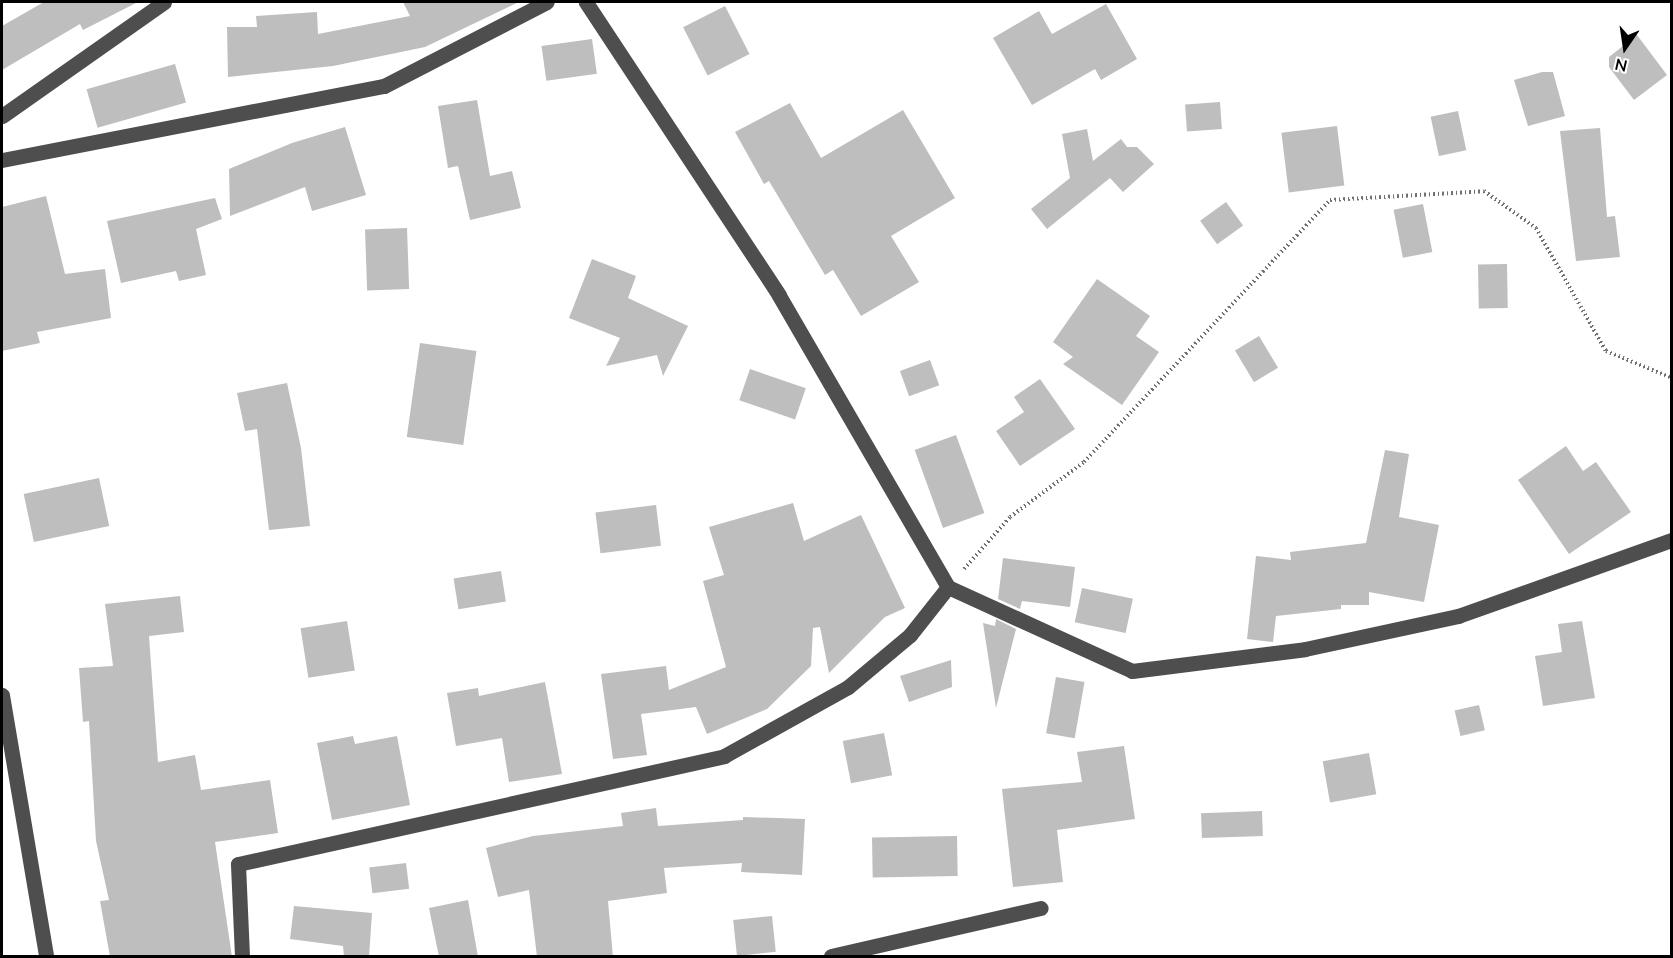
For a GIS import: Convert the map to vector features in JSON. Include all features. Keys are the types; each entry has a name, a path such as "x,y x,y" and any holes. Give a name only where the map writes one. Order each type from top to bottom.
{"street":[{"path":"2,116 164,2"},
{"path":"2,160 384,87 547,2"},
{"path":"586,2 779,295 948,587 1132,670 1305,649 1458,616 1671,540"},
{"path":"242,957 238,864 724,756 848,687 910,635 948,587"},
{"path":"2,695 46,957"},
{"path":"831,957 1041,908"}],"path":[{"path":"948,587 1010,517 1084,462 1330,200 1484,191 1536,228 1606,351 1671,378"}],"building":[{"path":"44,2 138,2 83,30 80,24 2,70 2,26"},
{"path":"403,2 519,2 425,47 333,66 228,77 227,27 257,27 256,16 317,12 318,34 410,16"},
{"path":"1106,4 1137,59 1101,80 1095,69 1032,105 993,38 1039,11 1052,34"},
{"path":"725,6 750,54 708,75 683,27"},
{"path":"1637,35 1667,75 1634,100 1609,67 1609,57"},
{"path":"592,39 597,74 546,81 541,46"},
{"path":"175,64 186,102 98,128 87,89"},
{"path":"1542,72 1553,72 1565,116 1528,126 1514,80"},
{"path":"477,100 490,176 512,171 521,208 470,220 458,166 448,168 438,106"},
{"path":"1220,102 1222,129 1187,131 1185,104"},
{"path":"790,103 821,158 903,110 955,198 891,236 919,282 861,316 833,270 825,275 769,181 764,184 735,132"},
{"path":"1458,111 1466,150 1439,156 1431,117"},
{"path":"1337,126 1344,186 1289,192 1281,133"},
{"path":"345,127 366,195 312,211 305,187 230,216 229,169 292,143"},
{"path":"1600,128 1607,217 1615,216 1620,257 1576,261 1560,131"},
{"path":"1087,129 1093,161 1121,139 1127,147 1137,147 1154,164 1123,192 1110,178 1047,229 1031,209 1070,178 1062,134"},
{"path":"46,196 65,274 105,269 111,318 37,332 40,343 2,351 2,207"},
{"path":"215,198 222,219 196,229 206,275 179,281 176,271 121,283 107,221"},
{"path":"1226,202 1243,225 1217,244 1200,221"},
{"path":"1423,204 1432,252 1403,258 1394,210"},
{"path":"407,228 409,289 367,290 365,229"},
{"path":"592,259 636,276 628,298 688,326 663,376 657,355 606,366 620,338 569,318"},
{"path":"1507,264 1508,308 1479,308 1478,265"},
{"path":"1097,279 1150,316 1136,336 1159,352 1122,405 1063,364 1073,357 1053,342"},
{"path":"1259,336 1278,368 1254,382 1235,350"},
{"path":"420,343 476,351 463,445 407,437"},
{"path":"930,360 939,385 909,396 900,371"},
{"path":"750,369 806,388 795,419 739,400"},
{"path":"1040,379 1075,429 1020,466 996,431 1024,412 1014,397"},
{"path":"287,383 301,448 310,526 269,530 257,429 245,431 237,393"},
{"path":"956,435 984,513 943,528 915,450"},
{"path":"1566,446 1583,471 1596,462 1631,512 1569,554 1518,480"},
{"path":"1385,450 1409,454 1399,517 1439,525 1424,602 1369,592 1369,605 1341,605 1341,609 1276,616 1273,642 1247,639 1256,556 1291,560 1290,552 1366,543"},
{"path":"99,478 109,526 34,542 24,494"},
{"path":"793,503 804,541 861,515 905,608 885,617 829,673 820,627 813,628 811,666 767,709 707,734 696,707 641,714 647,755 613,759 601,674 666,666 669,690 726,667 703,581 724,575 709,527"},
{"path":"656,505 661,546 600,553 595,512"},
{"path":"1003,558 1075,567 1070,607 1022,601 1020,609 998,599"},
{"path":"501,571 506,602 458,609 454,579"},
{"path":"1082,588 1133,599 1126,633 1075,622"},
{"path":"180,596 184,632 149,636 158,762 195,755 201,790 270,780 278,833 215,842 232,957 110,957 100,901 109,900 96,841 89,721 83,722 79,668 113,666 105,604"},
{"path":"996,619 1016,629 996,708 983,623 995,626"},
{"path":"347,621 355,670 308,678 301,628"},
{"path":"1582,621 1595,698 1543,706 1535,656 1562,652 1558,624"},
{"path":"951,660 952,687 909,702 900,676"},
{"path":"1056,677 1085,682 1075,738 1046,733"},
{"path":"545,682 562,774 509,782 502,738 456,746 447,693 478,688 479,696"},
{"path":"1479,705 1485,730 1460,736 1455,711"},
{"path":"884,733 892,775 851,783 843,741"},
{"path":"353,736 355,744 397,736 410,805 332,820 317,743"},
{"path":"1124,746 1135,819 1057,830 1063,882 1013,887 1002,789 1082,782 1077,752"},
{"path":"1369,753 1376,794 1330,803 1323,761"},
{"path":"656,808 658,826 743,820 743,817 805,819 802,875 741,872 742,863 664,868 667,893 608,901 613,957 537,957 529,890 498,897 486,848 533,836 623,826 621,813"},
{"path":"1262,811 1263,836 1202,838 1201,813"},
{"path":"957,836 958,876 873,877 872,837"},
{"path":"406,863 409,889 372,893 369,868"},
{"path":"468,900 478,957 439,957 429,908"},
{"path":"294,906 372,913 369,957 344,957 343,946 290,939"},
{"path":"772,916 776,952 737,956 733,920"}]}
